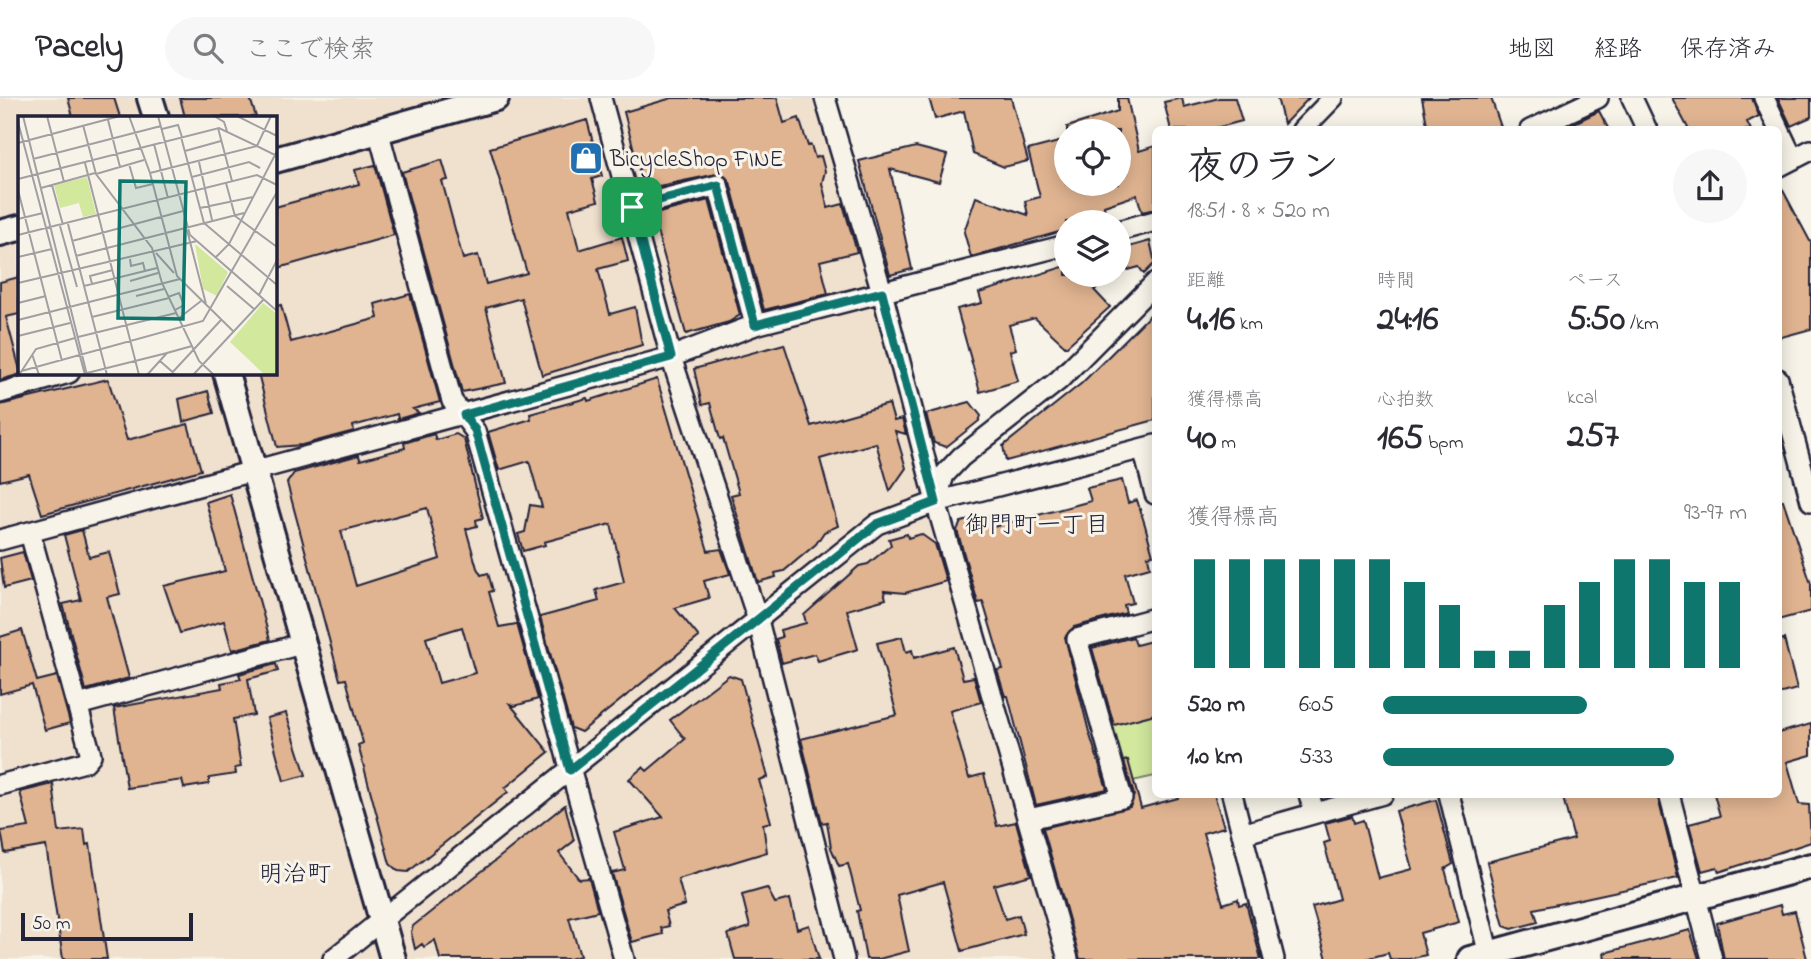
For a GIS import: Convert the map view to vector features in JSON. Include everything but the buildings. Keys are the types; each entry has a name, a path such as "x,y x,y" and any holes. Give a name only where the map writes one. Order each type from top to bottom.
{"street":[{"path":"150,98 156,116"},
{"path":"276,160 496,98"},
{"path":"601,98 671,357 758,620 844,959"},
{"path":"825,98 882,292 936,502 1068,959"},
{"path":"1306,126 1333,98"},
{"path":"1538,126 1598,98"},
{"path":"1632,98 1645,126"},
{"path":"1763,98 1773,126"},
{"path":"378,131 452,401 475,430 624,959"},
{"path":"1786,163 1811,150"},
{"path":"632,207 718,185 755,325"},
{"path":"1131,228 1152,223"},
{"path":"0,233 18,228"},
{"path":"0,540 671,357 755,325 1054,248"},
{"path":"936,502 944,474 961,457 1059,380 1152,285"},
{"path":"0,393 66,374"},
{"path":"226,374 301,644 393,959"},
{"path":"1782,394 1811,502"},
{"path":"333,959 877,524 936,502 1149,447 1152,470"},
{"path":"0,785 85,762 91,755 30,533"},
{"path":"1029,819 1122,798 1077,639 1152,619"},
{"path":"78,705 301,644"},
{"path":"1233,798 1274,959"},
{"path":"1242,834 1311,804 1354,798"},
{"path":"1450,798 1483,957 1811,866"},
{"path":"1670,798 1713,959"}],"shaded area":[{"path":"0,98 816,98 1056,959 0,959"}],"green space":[{"path":"1152,708 1152,777 1124,783 1105,712"}],"place":[{"name":"BicycleShop FINE","path":"586,158"}],"district":[{"name":"御門町一丁目","path":"1037,524"},
{"name":"明治町","path":"295,873"}],"route":[{"path":"718,185 755,325 882,292 936,502 877,524 570,770 475,430 464,415 671,357 632,207 718,185"}]}
